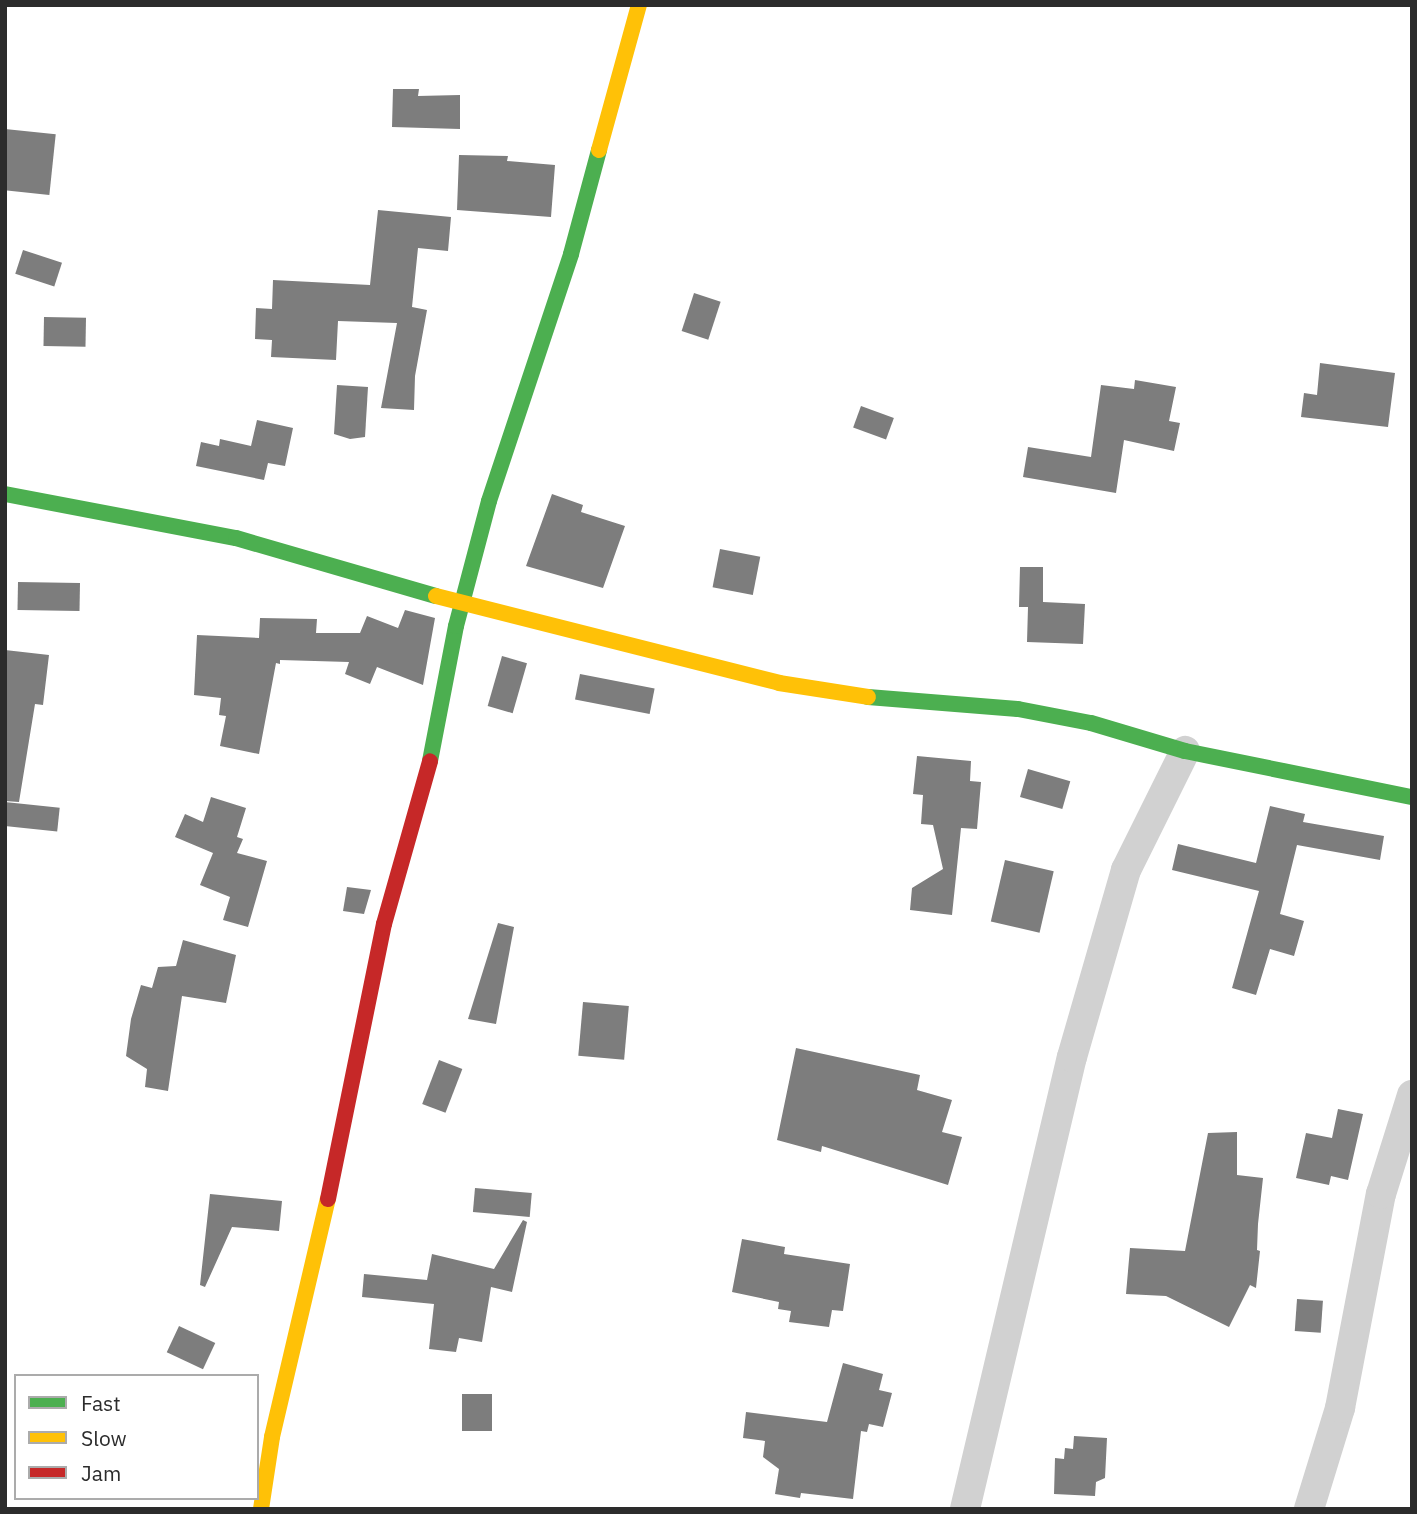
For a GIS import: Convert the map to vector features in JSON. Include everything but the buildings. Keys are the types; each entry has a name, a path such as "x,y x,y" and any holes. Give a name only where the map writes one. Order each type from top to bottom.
{"street":[{"path":"261,1509 272,1437 340,1148 384,924 435,742 456,626 464,604 489,501 572,254 639,5"},
{"path":"5,494 236,538 464,604 779,683 843,695 1018,709 1091,723 1185,751 1412,797"},
{"path":"965,1509 1072,1057 1126,870 1185,751"},
{"path":"1308,1509 1340,1408 1381,1194 1412,1095"}],"traffic: fast":[{"path":"430,761 456,626 489,501 571,254 599,150"},
{"path":"5,494 236,538 436,596"},
{"path":"868,697 1018,709 1091,723 1185,751 1412,797"}],"traffic: slow":[{"path":"599,150 639,5"},
{"path":"436,596 779,683 868,697"},
{"path":"261,1509 272,1437 328,1199"}],"traffic: jam":[{"path":"328,1199 384,924 430,761"}]}
